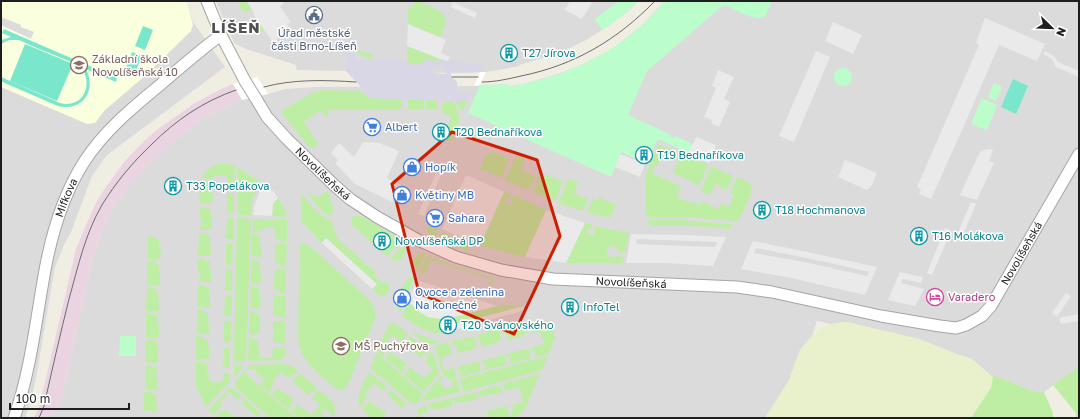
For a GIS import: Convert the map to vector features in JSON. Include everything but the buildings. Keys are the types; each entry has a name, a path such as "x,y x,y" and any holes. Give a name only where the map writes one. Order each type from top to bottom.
{"street":[{"name":"Novolíšeňská","path":"207,1 221,35 245,81 267,117 286,138 334,185 350,199 377,217 418,240 456,257 501,270 553,279 737,287 772,292 888,317 956,328 966,325 979,318 991,306 1079,154"},
{"name":"Mifkova","path":"14,418 27,376 51,242 61,211 84,162 101,140 127,113 221,35"}],"highlighted area":[{"path":"452,132 537,160 560,236 514,334 419,293 392,184"}],"shaded area":[{"path":"1,1 187,1 193,22 225,67 107,155 92,176 71,232 55,267 36,378 25,418 1,418"},
{"name":"Základní škola Novolíšeňská 10","path":"1,1 187,1 193,25 191,31 146,75 105,110 95,123 87,124 1,87 1,25 31,39 34,32 1,17"},
{"path":"216,1 638,1 632,8 610,25 586,40 564,51 519,66 504,69 486,72 451,73 297,70 296,65 246,49 234,43"},
{"path":"246,1 282,1 284,3 280,7 291,22 287,24 290,29 273,42 255,17 252,9"},
{"path":"570,1 593,1 582,19 565,10"},
{"path":"665,1 1079,1 1079,367 1044,392 1033,391 988,373 972,359 919,339 846,322 831,324 817,321 812,336 800,350 789,380 765,418 52,418 53,412 61,401 92,261 100,235 114,206 145,167 186,131 208,115 242,100 285,89 315,87 474,86 507,84 509,86 527,83 561,73 586,63 615,47 643,24"},
{"path":"453,2 477,13 475,18 451,7"},
{"path":"985,18 1045,44 1037,61 999,45 931,199 919,194 921,189 917,187 979,45 976,43"},
{"path":"833,22 862,35 853,54 825,41"},
{"path":"408,24 446,40 441,53 450,57 448,61 407,46"},
{"path":"816,51 830,57 794,142 779,136"},
{"path":"1045,51 1055,57 1058,62 1079,71 1079,77 1056,67 1052,59 1043,54"},
{"path":"346,53 355,54 356,60 399,60 407,61 410,64 423,64 423,60 441,61 441,59 448,61 450,59 466,64 480,64 483,66 480,72 451,73 451,76 457,82 457,93 471,93 468,101 369,98 361,91 361,87 346,71","holes":["433,67 446,67 446,74 433,73"]},
{"path":"718,70 734,77 724,99 730,102 719,127 711,123 712,120 704,117 716,88 712,86"},
{"path":"233,84 242,100 208,115 186,131 145,167 114,206 100,235 92,261 61,401 53,412 52,418 34,418 40,404 76,249 97,201 125,161 145,140 195,103"},
{"path":"696,137 716,145 709,163 688,154"},
{"path":"363,142 379,143 399,151 387,178 401,185 392,202 355,184 335,163 338,160 331,153 339,143 354,157"},
{"path":"989,149 993,150 989,161 994,163 977,200 960,195 981,151"},
{"path":"620,154 645,164 640,177 615,167"},
{"path":"845,160 877,173 872,185 867,190 838,177"},
{"path":"436,173 441,175 424,216 418,214"},
{"path":"466,175 504,192 480,246 442,229"},
{"path":"263,184 274,192 278,198 273,204 272,216 253,215 254,206"},
{"path":"971,202 976,204 961,239 956,237"},
{"path":"546,210 585,223 566,263 525,257"},
{"path":"945,228 951,231 932,275 927,273"},
{"path":"631,234 726,237 713,266 665,263 626,263","holes":["637,239 717,242 715,247 636,244"]},
{"path":"326,238 377,284 372,289 322,243"},
{"path":"753,241 877,267 865,295 787,277 741,269","holes":["756,248 869,272 867,276 754,253"]},
{"path":"900,272 923,277 921,283 903,279 901,283 924,289 915,306 888,300"},
{"path":"417,280 497,306 450,318 440,319 428,317 418,311 408,301"},
{"path":"1066,293 1071,296 1057,317 1052,313"},
{"path":"524,306 525,310 456,330 455,324"},
{"path":"1079,314 1079,321 1061,324 1059,318"},
{"path":"846,322 919,339 972,359 993,377 991,388 971,418 765,418 789,380 800,350 821,328 831,324"}],"green space":[{"path":"240,1 246,1 252,9 247,12 242,10 239,5"},
{"path":"415,1 434,8 443,14 446,22 440,37 408,24 408,8 410,6 413,8"},
{"path":"619,1 638,1 621,17 602,30 595,19"},
{"path":"665,1 772,1 765,17 760,18 751,17 727,6 721,7 647,71 628,115 671,135 671,137 675,138 676,136 691,143 692,145 689,153 658,139 647,163 621,152 611,177 468,113 480,85 507,84 509,86 553,76 574,68 595,58 633,33 650,18"},
{"path":"255,17 265,30 258,32 252,29 251,26"},
{"path":"143,26 153,30 145,50 135,46"},
{"path":"4,29 117,78 116,82 86,69 90,84 89,92 86,98 74,106 67,107 58,106 7,84 1,81 1,77 60,103 69,104 75,103 82,97 86,89 86,77 82,69 72,62 19,40 9,40 1,44 1,40 11,37 2,33"},
{"path":"25,44 73,64 57,101 10,81"},
{"path":"407,46 441,59 441,61 424,60 423,64 410,64 407,61"},
{"path":"353,48 373,55 371,60 356,52"},
{"path":"132,52 142,56 134,75 124,72"},
{"path":"843,68 849,71 852,77 849,83 843,86 837,83 834,77 837,71"},
{"path":"1013,79 1028,86 1016,114 1001,107"},
{"path":"994,83 1002,87 996,101 988,97"},
{"path":"323,90 361,91 369,98 402,99 402,110 328,109 328,116 325,116 320,110 304,122 317,142 317,146 310,148 281,112 314,92"},
{"path":"982,98 997,105 987,130 971,124"},
{"path":"408,100 424,100 424,109 408,109"},
{"path":"426,100 438,101 438,109 426,109"},
{"path":"445,101 454,101 460,119 451,141 442,138 452,117 441,112"},
{"path":"456,101 468,101 464,109 459,109"},
{"path":"658,145 677,151 674,158 663,152 652,174 681,186 677,197 691,203 700,205 702,201 719,209 721,203 729,207 734,195 730,193 737,177 750,184 752,188 750,197 738,220 648,217 646,215 646,174"},
{"path":"492,152 509,159 502,178 480,169 486,154 490,155"},
{"path":"681,153 708,165 699,186 673,173"},
{"path":"516,156 525,159 521,170 535,176 529,190 505,180"},
{"path":"224,163 235,166 234,188 227,187 228,176 213,175 213,179 201,178 205,172 217,164"},
{"path":"711,166 733,176 727,190 719,187 720,185 715,184 710,195 701,191"},
{"path":"238,167 260,182 252,200 251,215 238,215"},
{"path":"545,174 563,182 555,201 533,192 539,176 543,178"},
{"path":"569,178 578,182 574,193 588,199 583,211 558,203"},
{"path":"200,181 211,184 211,193 213,193 212,204 199,204"},
{"path":"328,190 334,211 332,212 331,216 323,212 307,193 318,197"},
{"path":"504,192 511,194 508,199 506,199 505,203 512,205 513,201 511,200 513,195 546,210 525,257 480,246"},
{"path":"227,193 234,193 234,213 227,213"},
{"path":"302,194 316,211 332,222 337,238 375,272 373,275 383,283 385,281 390,286 386,296 379,295 372,289 377,285 326,238 322,243 301,221"},
{"path":"599,197 616,205 610,218 587,212 593,199 597,201"},
{"path":"278,198 284,207 287,217 272,216 273,204"},
{"path":"200,207 211,209 212,230 199,230 199,227 201,227 201,218 199,218"},
{"path":"354,216 361,216 402,240 401,242 387,256 352,225 351,218"},
{"path":"227,218 233,218 233,239 226,239"},
{"path":"237,218 251,219 246,361 235,362 234,361"},
{"path":"253,219 287,220 287,241 275,239 275,228 263,228 262,231 253,231"},
{"path":"649,220 680,220 732,224 730,229 694,226 654,226 648,224"},
{"path":"585,223 592,225 591,230 588,229 586,233 593,235 595,231 593,231 594,226 629,233 625,253 617,252 618,248 610,245 606,255 615,259 616,256 624,257 623,263 566,263"},
{"path":"429,224 438,228 434,238 428,234 427,230"},
{"path":"442,232 470,244 467,251 438,240"},
{"path":"199,233 206,233 206,235 210,235 211,256 198,256"},
{"path":"252,234 255,234 255,236 260,236 262,257 252,256"},
{"path":"148,236 159,239 159,248 161,248 160,259 148,259"},
{"path":"301,243 311,247 366,297 374,309 375,319 349,382 342,389 336,389 311,366 306,360 299,346"},
{"path":"226,244 233,244 232,265 226,265"},
{"path":"275,244 287,244 286,267 281,267 280,264 275,264"},
{"path":"403,246 406,250 401,260 397,261 390,259"},
{"path":"426,253 418,271 414,260 419,254"},
{"path":"427,256 494,278 491,286 489,286 491,279 430,260 425,274 420,273"},
{"path":"198,259 210,261 209,270 211,270 211,282 198,282 200,281 200,272 198,272"},
{"path":"252,259 254,262 260,262 261,283 251,283"},
{"path":"147,262 155,262 155,264 159,265 160,285 147,285"},
{"path":"275,269 286,270 286,293 280,293 280,290 274,290"},
{"path":"226,270 232,270 232,291 225,291"},
{"path":"409,278 414,278 408,294 400,291"},
{"path":"198,285 209,287 210,308 197,307"},
{"path":"251,286 254,288 259,288 259,297 261,297 260,309 250,308"},
{"path":"147,288 154,288 154,290 158,291 159,311 146,311"},
{"path":"399,294 407,297 400,312 397,306"},
{"path":"225,296 232,296 231,316 224,316"},
{"path":"274,296 286,296 286,318 273,316"},
{"path":"408,301 414,307 450,318 502,305 524,306 455,324 453,321 445,323 446,333 440,333 423,329 402,316"},
{"path":"197,310 204,310 204,313 208,313 209,334 196,333 198,332"},
{"path":"250,311 259,314 260,334 249,334"},
{"path":"146,314 158,316 157,325 159,325 159,337 146,337"},
{"path":"224,321 231,322 231,342 224,342"},
{"path":"273,321 285,321 285,344 273,342"},
{"path":"543,321 552,327 555,337 549,354 534,357 534,355 536,355 534,350 532,351 531,348 544,344 540,331 532,333 530,326 528,327 527,322"},
{"path":"391,323 396,324 408,334 401,342 393,335 385,345 387,347 383,356 377,352 388,326"},
{"path":"524,323 527,333 523,334 524,336 508,340 506,333 503,333 502,328"},
{"path":"499,329 502,340 482,347 477,335"},
{"path":"414,332 441,342 427,345 413,333"},
{"path":"120,336 136,336 136,356 119,356"},
{"path":"196,336 203,337 203,339 208,339 209,359 196,359"},
{"path":"410,336 428,350 421,358 405,345"},
{"path":"474,336 477,347 458,353 456,346 453,346 452,341"},
{"path":"249,338 258,340 259,357 272,358 273,347 285,347 284,357 280,360 248,361"},
{"path":"146,340 153,340 153,342 157,342 158,363 145,362"},
{"path":"449,342 452,353 441,358 444,370 454,368 457,378 449,380 442,372 435,346"},
{"path":"224,348 230,348 230,368 223,368"},
{"path":"529,348 531,358 510,364 510,357 507,357 506,354"},
{"path":"390,352 407,364 403,368 405,370 402,373 385,358"},
{"path":"430,352 434,355 439,373 424,392 404,375 410,368 424,378 433,369 425,362 428,358 426,357"},
{"path":"377,353 423,394 416,404 412,404 370,368"},
{"path":"504,355 507,365 484,370 484,368 486,368 485,363 482,364 481,361"},
{"path":"548,356 542,370 463,392 460,379"},
{"path":"479,361 481,371 460,377 460,370 457,370 457,367"},
{"path":"196,362 203,362 203,364 207,364 209,382 223,382 223,373 230,373 230,382 206,407 196,386"},
{"path":"283,364 292,366 298,371 295,375 293,374 289,378 281,372 272,381 275,383 270,388 272,390 270,393 260,385 264,379 256,373 256,369 247,369 247,366 249,365"},
{"path":"145,365 152,366 152,368 157,368 157,390 145,389"},
{"path":"234,366 244,366 234,377"},
{"path":"1078,367 1079,418 1076,418 1076,413 1053,385"},
{"path":"245,370 246,374 296,418 270,418 236,388 235,382"},
{"path":"300,373 317,388 314,392 312,391 308,395 293,382"},
{"path":"368,373 371,373 388,388 383,391 374,383 364,394 367,396 360,407 359,394"},
{"path":"988,373 1033,391 1044,392 1053,413 1053,418 971,418 991,388 993,377"},
{"path":"539,374 524,410 519,415 512,418 512,405 523,402 520,388 504,390 503,384"},
{"path":"441,375 443,377 439,382 445,389 453,387 452,381 457,379 460,392 420,402"},
{"path":"500,385 502,392 480,397 478,391"},
{"path":"230,388 241,396 238,400 229,392 220,403 222,405 214,415 208,410"},
{"path":"278,388 294,400 290,405 291,407 289,410 272,395"},
{"path":"319,390 334,404 334,417 325,409 321,414 325,417 324,418 299,418 291,412 297,405 312,415 320,405 312,398"},
{"path":"391,390 408,405 407,406 405,404 402,408 387,394"},
{"path":"144,392 152,392 152,394 156,394 157,411 144,411"},
{"path":"476,392 478,399 455,404 453,398"},
{"path":"451,398 453,405 437,410 436,408 430,410 429,404"},
{"path":"245,399 260,413 257,417 242,403"},
{"path":"370,401 386,413 383,418 371,418 362,409"},
{"path":"426,405 428,412 420,414 421,418 418,418 418,409"},
{"path":"507,406 510,418 486,418 488,417 487,411"},
{"path":"225,410 237,418 216,417 221,411 223,412"}],"pier":[{"path":"480,72 486,72 480,85 474,86"},
{"path":"257,77 268,94 242,100 233,84"}],"tram line":[{"path":"482,82 502,80 541,71 577,58 594,49 626,28 655,1"},
{"path":"452,77 478,77"},
{"path":"264,87 298,81 356,82"},
{"path":"39,418 44,406 66,312 86,239 102,205 119,180 161,135 191,112 224,94 236,90"}],"place":[{"name":"Úřad městské části Brno-Líšeň","path":"314,15"},
{"name":"T27 Jírova","path":"509,53"},
{"name":"Základní škola Novolíšeňská 10","path":"79,65"},
{"name":"Albert","path":"372,127"},
{"name":"T20 Bednaříkova","path":"441,132"},
{"name":"T19 Bednaříkova","path":"644,155"},
{"name":"Hopík","path":"412,167"},
{"name":"T33 Popelákova","path":"173,186"},
{"name":"Květiny MB","path":"402,195"},
{"name":"T18 Hochmanova","path":"762,210"},
{"name":"Sahara","path":"435,218"},
{"name":"T16 Molákova","path":"919,236"},
{"name":"Novolíšeňská DP","path":"382,241"},
{"name":"Varadero","path":"935,297"},
{"name":"Ovoce a zelenina Na konečné","path":"402,298"},
{"name":"InfoTel","path":"570,307"},
{"name":"T20 Svánovského","path":"448,325"},
{"name":"MŠ Puchýřova","path":"341,346"}],"district":[{"name":"LÍŠEŇ","path":"236,28"}]}
